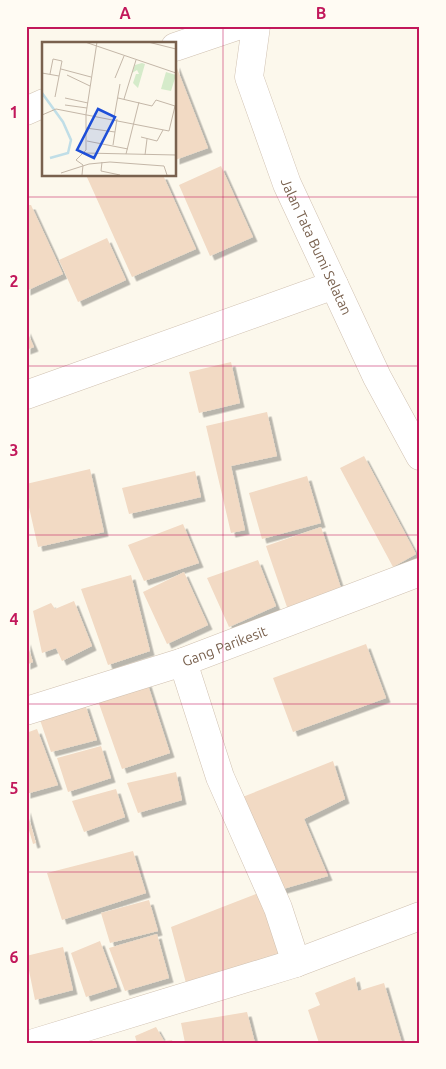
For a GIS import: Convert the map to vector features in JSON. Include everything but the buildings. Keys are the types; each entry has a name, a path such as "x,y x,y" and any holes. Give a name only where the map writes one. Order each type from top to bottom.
{"street":[{"path":"176,47 237,26"},
{"name":"Jalan Tata Bumi Selatan","path":"256,26 249,76 287,184 377,377 420,456"},
{"path":"26,111 42,104"},
{"path":"26,395 334,285"},
{"name":"Gang Parikesit","path":"26,711 183,662 420,572"},
{"path":"183,662 220,777 278,908 296,963"},
{"path":"34,1043 296,963 420,916"}]}
